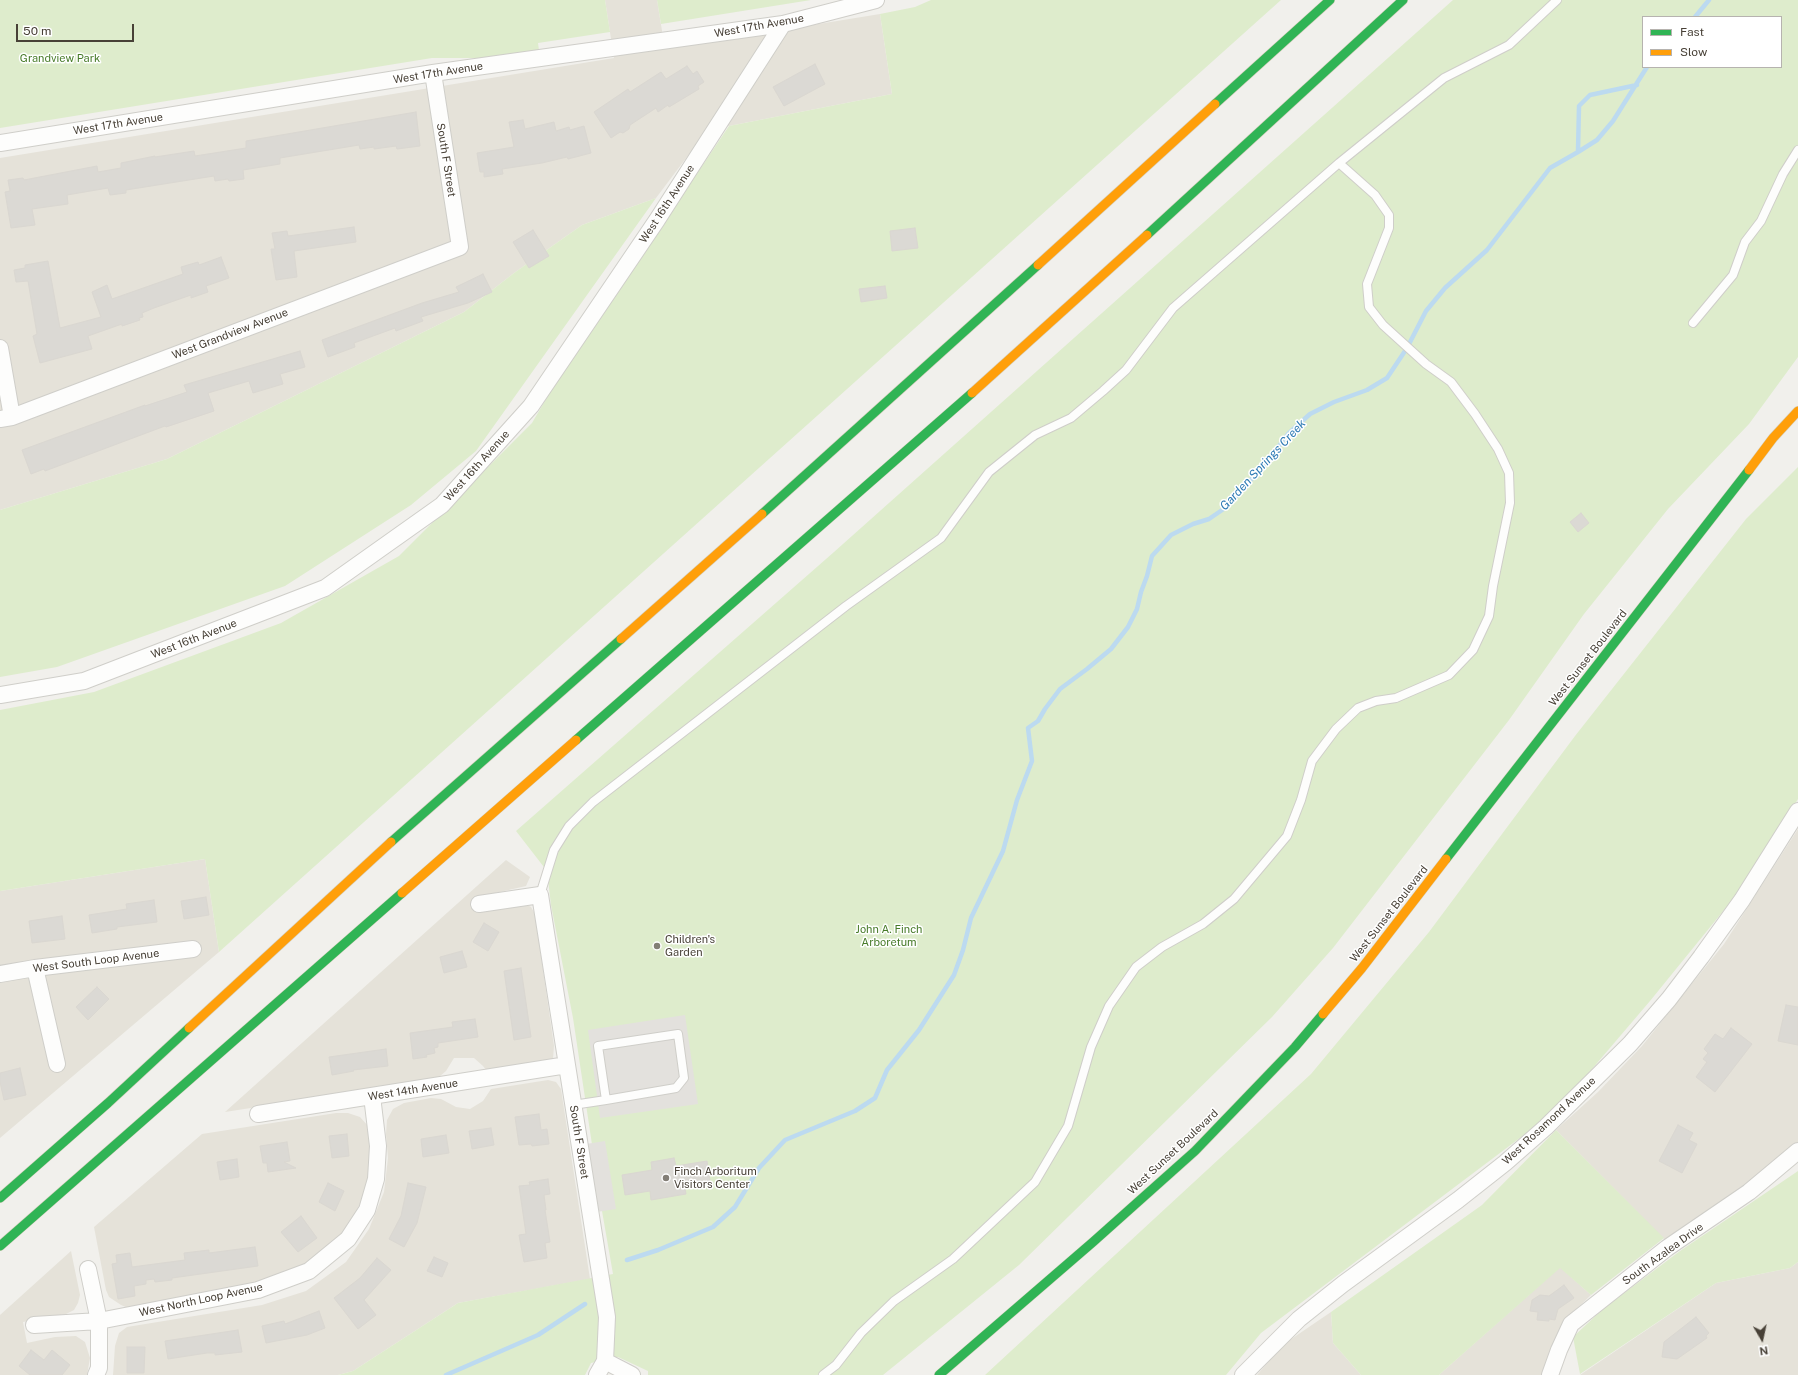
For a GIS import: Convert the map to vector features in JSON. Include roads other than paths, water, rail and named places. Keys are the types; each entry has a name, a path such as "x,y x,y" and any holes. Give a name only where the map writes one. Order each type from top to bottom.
{"main road":[{"path":"0,1198 114,1097 382,850 783,496 1330,0"},
{"path":"0,1246 1027,345 1403,0"},
{"name":"West Sunset Boulevard","path":"938,1375 1093,1242 1195,1151 1295,1047 1362,968 1768,444 1798,411"}],"street":[{"name":"West 17th Avenue","path":"0,143 433,73 783,24 876,0"},
{"name":"West 16th Avenue","path":"0,695 84,681 325,588 442,505 531,406 661,214 783,24"},
{"name":"South F Street","path":"433,73 460,247"},
{"name":"West Grandview Avenue","path":"6,418 460,247"},
{"path":"0,348 6,418"},
{"name":"West Rosamond Avenue","path":"1243,1375 1299,1319 1343,1284 1458,1200 1504,1163 1546,1127 1624,1050 1669,999 1701,957 1742,900 1798,811"},
{"name":"South F Street","path":"540,895 607,1317 605,1361"},
{"path":"479,904 540,895"},
{"name":"West South Loop Avenue","path":"0,974 35,968 193,949"},
{"path":"35,968 56,1064"},
{"name":"West 14th Avenue","path":"258,1114 567,1065"},
{"name":"West North Loop Avenue","path":"34,1325 99,1321 258,1290 308,1271 348,1239 367,1210 376,1179 378,1146 372,1096"},
{"name":"South Azalea Drive","path":"1550,1375 1559,1350 1572,1324 1667,1248 1749,1192 1798,1151"},
{"path":"88,1269 99,1321 99,1368 96,1375"},
{"path":"597,1375 605,1361 632,1375"}],"lane":[{"path":"540,895 554,850 569,826 593,802 846,606 941,538 989,472 1036,435 1071,418 1103,391 1126,370 1173,308 1339,163 1444,78 1509,45 1557,0"},
{"path":"1693,323 1733,275 1745,242 1761,221 1783,174 1798,150"},
{"path":"822,1375 836,1365 861,1333 894,1301 953,1259 1034,1182 1068,1126 1091,1047 1109,1006 1136,967 1162,947 1203,924 1234,900 1287,836 1301,800 1312,762 1336,729 1358,708 1376,701 1396,698 1449,675 1473,650 1489,616 1493,586 1510,503 1509,473 1498,449 1475,414 1451,382 1426,364 1383,325 1369,307 1367,284 1389,228 1388,215 1376,195 1339,163"},
{"path":"573,1105 606,1100 676,1088 684,1078 678,1034 598,1046 606,1100"}],"waterway":[{"name":"Garden Springs Creek","path":"1696,16 1709,0"},
{"name":"Garden Springs Creek","path":"627,1260 658,1250 713,1227 735,1207 759,1168 785,1140 855,1111 875,1098 887,1070 919,1030 954,975 963,950 971,918 1003,851 1017,800 1032,761 1028,728 1038,721 1060,689 1111,649 1128,627 1137,609 1152,556 1171,535 1193,524 1209,519 1225,508 1267,462 1288,434 1310,414 1334,402 1367,390 1387,378 1407,348 1426,311 1445,288 1487,250 1550,168 1597,140 1613,121 1646,68"},
{"name":"Garden Springs Creek","path":"1578,152 1579,106 1590,95 1637,85"},
{"name":"Garden Springs Creek","path":"446,1375 538,1335 585,1304"}],"place":[{"name":"Children's Garden","path":"657,946"},
{"name":"Finch Arboritum Visitors Center","path":"666,1178"}],"park label":[{"name":"Grandview Park","path":"60,59"},
{"name":"John A. Finch Arboretum","path":"889,936"}]}
